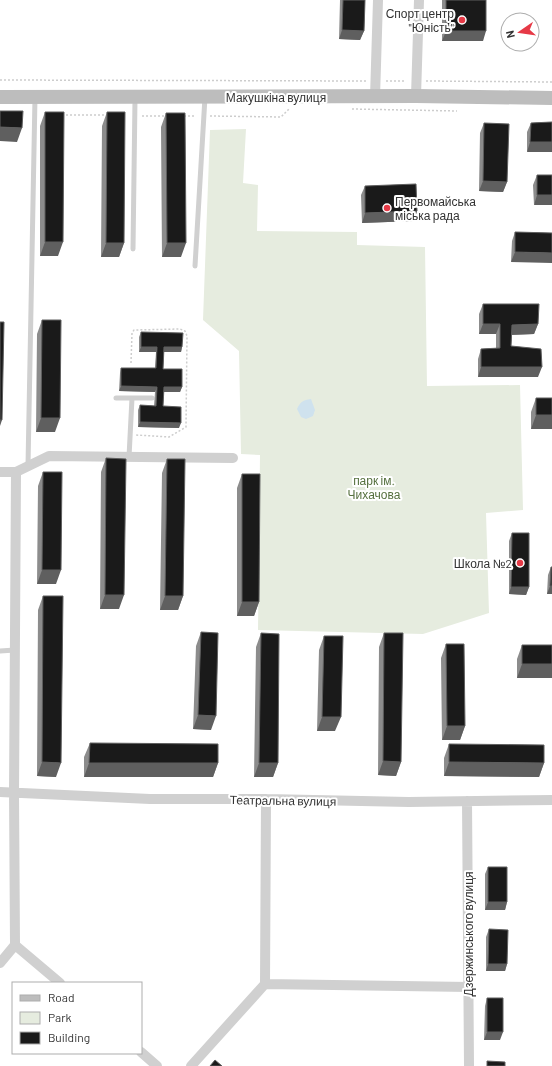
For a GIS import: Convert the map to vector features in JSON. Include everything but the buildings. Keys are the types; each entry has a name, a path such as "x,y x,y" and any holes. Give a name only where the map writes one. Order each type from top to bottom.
{"street":[{"path":"375,97 378,0"},
{"path":"416,96 418,0"},
{"name":"Макушкіна вулиця","path":"0,97 416,96 552,98"},
{"path":"0,472 16,472 49,456 233,458"},
{"path":"0,963 15,945 14,792 16,472"},
{"name":"Театральна вулиця","path":"0,792 150,799 266,798 409,802 552,800"},
{"path":"191,1066 265,984 266,798"},
{"name":"Дзержинського вулиця","path":"467,801 469,1066"},
{"path":"15,945 59,982"},
{"path":"265,984 469,987"},
{"path":"142,1053 157,1066"}],"lane":[{"path":"28,466 35,97"},
{"path":"133,250 135,97"},
{"path":"195,266 205,97"},
{"path":"116,398 152,398"},
{"path":"130,457 132,398"},
{"path":"0,651 15,650"}],"path":[{"path":"0,80 552,82"},
{"path":"181,116 281,117 288,109 296,108"},
{"path":"350,109 457,111"},
{"path":"57,115 112,115"},
{"path":"135,116 173,116"},
{"path":"130,435 169,437 186,427 187,336 185,330 134,330 132,333 131,363"}],"green space":[{"name":"парк ім. Чихачова","path":"246,129 243,183 258,185 257,231 357,232 357,245 425,247 427,386 520,385 523,510 486,513 489,613 423,634 258,630 260,455 241,454 239,351 203,320 210,130"}],"water":[{"path":"311,399 315,410 313,416 306,419 301,417 297,409 302,402"}],"place":[{"name":"Спорт центр \"Юність\"","path":"462,20"},
{"name":"Первомайська міська рада","path":"387,208"},
{"name":"Школа №2","path":"520,563"}]}
